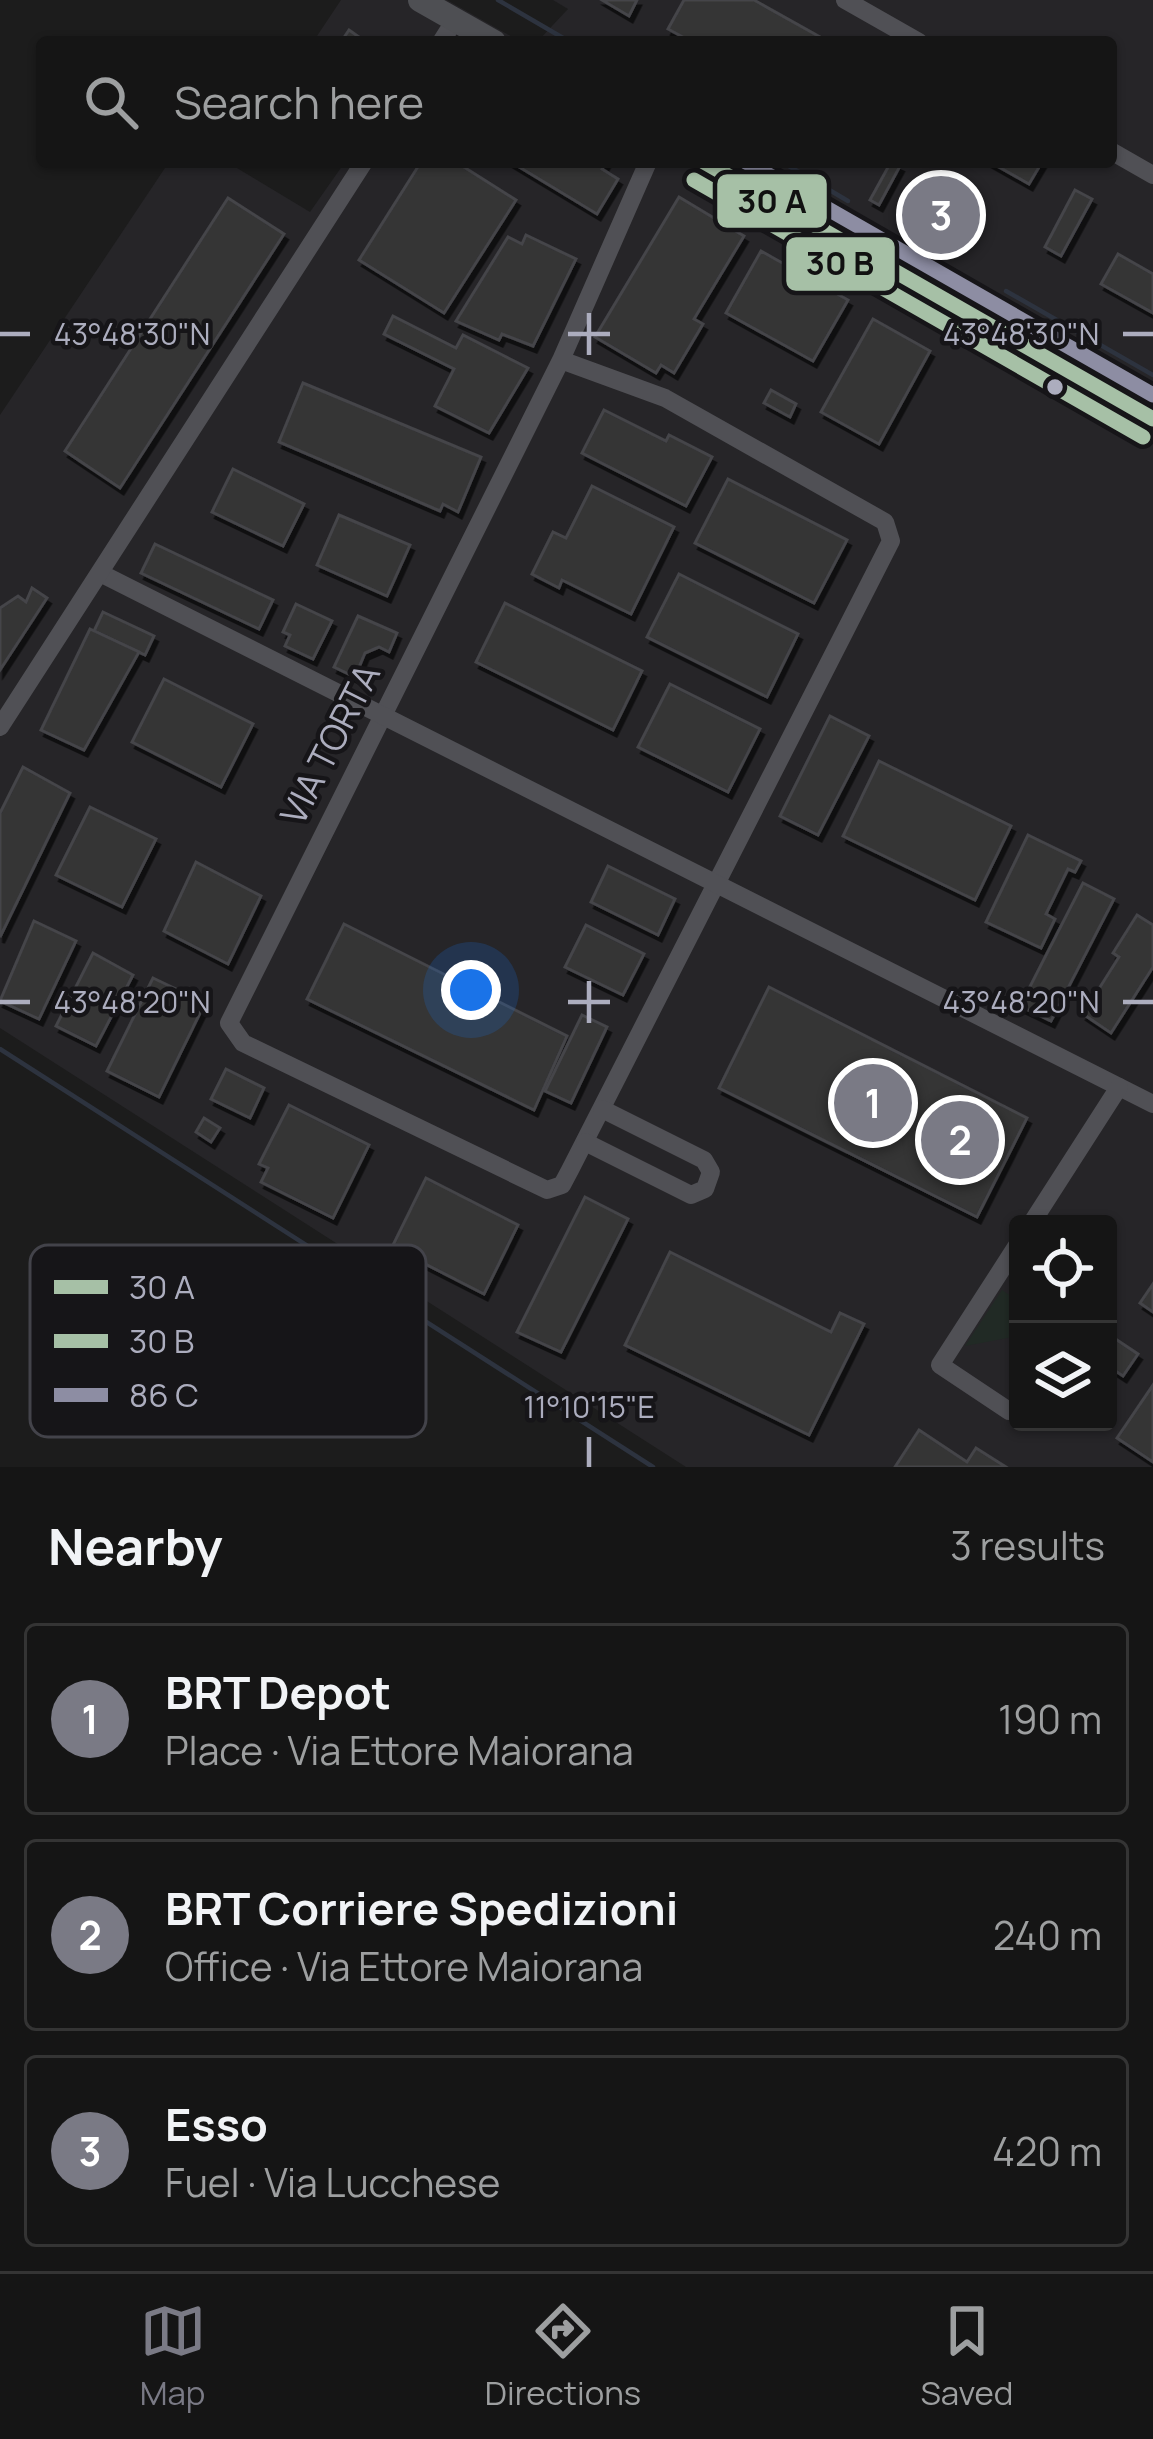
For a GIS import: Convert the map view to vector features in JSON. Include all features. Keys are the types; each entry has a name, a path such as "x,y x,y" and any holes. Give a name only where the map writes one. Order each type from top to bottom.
{"main road":[{"path":"420,0 483,36"},
{"path":"714,168 1153,419"}],"street":[{"path":"845,0 908,36"},
{"path":"445,36 455,20"},
{"path":"1117,154 1153,175"},
{"path":"0,727 360,168"},
{"name":"VIA TORTA","path":"585,1142 562,1185 553,1190 533,1187 243,1043 230,1028 380,716 561,360 645,168"},
{"path":"561,360 665,398 885,522 891,541 714,883 585,1142 692,1195 705,1189 711,1172 704,1160 602,1108"},
{"path":"100,573 1153,1104"},
{"path":"1037,1215 1120,1087"},
{"path":"1009,1258 940,1365 1009,1411"}],"shaded area":[{"path":"341,0 447,0 510,36 317,36"},
{"path":"553,0 1153,0 1153,1467 686,1467 426,1301 426,1245 339,1245 0,1028 0,415 165,168 237,168 310,212 341,168 1117,168 1117,36 543,36 568,9"},
{"path":"1002,1290 1009,1295 1009,1338 965,1346"}],"building":[{"path":"602,0 637,0 629,16"},
{"path":"684,0 754,0 818,36 681,36 668,29"},
{"path":"417,168 465,168 516,200 444,313 359,260"},
{"path":"521,168 603,168 618,179 597,214"},
{"path":"888,168 899,168 879,205 870,200"},
{"path":"1001,168 1038,168 1029,184"},
{"path":"957,178 975,188 970,198 951,188"},
{"path":"942,182 970,198 951,231 924,216"},
{"path":"1075,190 1092,199 1061,256 1045,247"},
{"path":"679,197 744,236 694,319 703,324 674,373 661,365 656,373 595,337"},
{"path":"228,198 284,234 120,488 65,451"},
{"path":"526,235 576,259 533,346 502,334 499,340 456,321 508,237 522,244"},
{"path":"761,251 848,300 813,361 726,313"},
{"path":"1118,254 1153,274 1153,313 1101,284"},
{"path":"393,316 456,348 463,335 528,368 489,433 435,406 454,369 384,334"},
{"path":"873,319 930,351 879,444 821,412"},
{"path":"303,383 481,457 458,512 443,504 440,511 279,442"},
{"path":"771,390 796,404 790,417 764,403"},
{"path":"604,410 666,441 669,435 712,457 686,506 582,453"},
{"path":"233,469 304,504 283,546 212,512"},
{"path":"728,479 847,540 814,603 695,543"},
{"path":"592,486 674,527 631,614 562,580 559,588 532,574 553,532 566,538"},
{"path":"339,515 410,545 387,596 317,565"},
{"path":"155,544 273,600 259,629 141,573"},
{"path":"679,574 798,634 767,697 647,637"},
{"path":"32,588 47,598 0,670 0,608 18,596 26,602"},
{"path":"505,603 642,671 613,730 476,662"},
{"path":"296,604 332,621 313,659 285,646 290,635 283,632"},
{"path":"103,612 154,636 145,655 94,631"},
{"path":"358,616 397,633 389,652 379,647 365,653 355,677 334,667"},
{"path":"90,629 139,652 84,750 41,730"},
{"path":"164,679 253,724 221,787 132,742"},
{"path":"670,684 760,729 728,792 638,747"},
{"path":"830,716 869,736 818,835 780,816"},
{"path":"879,761 1011,826 975,900 843,836"},
{"path":"23,767 70,793 0,937 0,813"},
{"path":"90,807 156,839 122,907 56,875"},
{"path":"1028,835 1081,861 1075,872 1068,869 1046,914 1055,919 1041,948 986,922"},
{"path":"196,862 261,896 228,964 164,931"},
{"path":"608,866 675,899 658,935 591,902"},
{"path":"1083,883 1114,899 1051,1021 1020,1006"},
{"path":"1137,915 1153,925 1153,967 1111,1033 1083,1014 1119,957 1113,953"},
{"path":"34,921 76,941 39,1019 0,1001"},
{"path":"344,924 567,1036 534,1110 307,999"},
{"path":"586,925 644,954 623,995 565,967"},
{"path":"93,953 133,975 96,1046 56,1026"},
{"path":"153,978 205,1003 159,1097 107,1071"},
{"path":"769,987 1027,1118 977,1217 719,1088"},
{"path":"582,1015 607,1027 571,1103 545,1091"},
{"path":"226,1069 264,1088 250,1118 211,1099"},
{"path":"289,1105 369,1145 333,1218 261,1182 268,1168 259,1164"},
{"path":"204,1118 220,1128 211,1142 196,1132"},
{"path":"426,1178 518,1225 484,1294 426,1264 426,1245 393,1245"},
{"path":"585,1197 628,1219 561,1352 517,1332"},
{"path":"670,1252 831,1332 840,1313 864,1324 809,1435 625,1345"},
{"path":"1153,1284 1153,1312 1140,1303"},
{"path":"1117,1340 1138,1354 1123,1376 1117,1372"},
{"path":"1153,1385 1153,1462 1117,1438"},
{"path":"919,1430 967,1462 976,1448 1006,1467 895,1467"}],"waterway":[{"path":"498,0 560,36"},
{"path":"792,168 848,201"},
{"path":"1006,291 1153,375"},
{"path":"0,1049 306,1245"},
{"path":"426,1322 653,1467"}],"transit line":[{"path":"714,168 1153,419"},
{"path":"756,168 1153,395"},
{"path":"694,180 1143,437"}],"place":[{"name":"Esso","path":"941,215"},
{"name":"BRT Depot","path":"873,1103"},
{"name":"BRT Corriere Spedizioni","path":"960,1140"}]}
